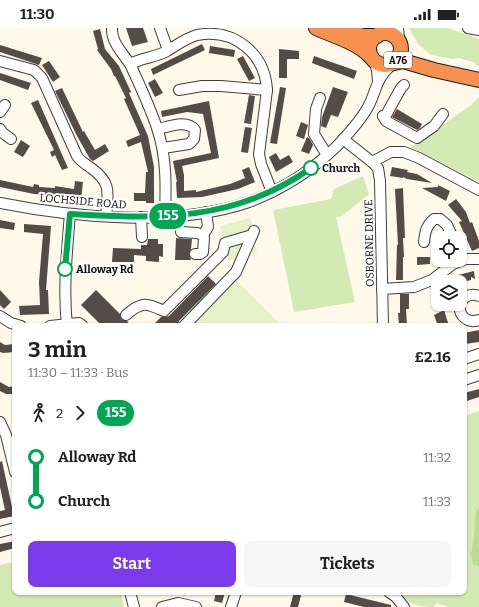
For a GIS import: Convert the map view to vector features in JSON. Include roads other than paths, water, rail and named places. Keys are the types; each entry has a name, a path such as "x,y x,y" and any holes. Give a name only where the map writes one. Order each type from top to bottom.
{"highway":[{"name":"A76","path":"316,28 356,45 373,59 385,66 403,61 434,70 479,80"},
{"name":"A76","path":"339,28 363,36 382,32 390,34 399,38 408,52 421,57 479,72"},
{"name":"A76","path":"373,59 370,44 382,32"},
{"name":"A76","path":"392,64 400,56 399,38"}],"street":[{"path":"112,28 113,38 130,64 158,129 163,148 166,182 165,217"},
{"path":"160,28 168,50"},
{"path":"468,28 479,30"},
{"path":"130,64 168,50 184,40 196,35 210,33 230,36 242,43 256,57 265,74 267,90 259,154 261,164 272,192"},
{"name":"LOCHSIDE ROAD","path":"0,203 70,214 165,217 206,212 248,202 272,192 302,175 327,155 343,139 368,107 378,80 378,71 373,59"},
{"path":"0,61 34,70 42,78 77,156 82,162 100,174 105,181 108,189 106,216"},
{"name":"LOCHSIDE ROAD","path":"378,80 392,64"},
{"path":"383,116 386,115 404,85"},
{"path":"179,90 209,86 267,90"},
{"path":"320,98 316,109 314,134 327,155"},
{"path":"368,107 383,116 386,121 415,137 420,136 440,118"},
{"path":"158,129 185,124 193,128 195,133 193,141 189,144 163,148"},
{"path":"0,129 11,139"},
{"name":"OSBORNE DRIVE","path":"343,139 378,168 380,181 382,323"},
{"path":"372,162 391,152 404,152 433,165 479,190"},
{"path":"202,235 208,227 206,212"},
{"path":"67,323 65,267 70,214"},
{"path":"141,217 142,237"},
{"path":"424,242 425,231 429,223 434,219 440,218 447,225 450,231"},
{"path":"181,232 197,233 202,235"},
{"path":"126,314 137,306 145,305 150,305 164,311 223,252 225,244 253,232 236,272 187,323"},
{"path":"195,254 200,254 203,252 204,238 202,235"},
{"path":"467,260 479,259"},
{"path":"382,289 414,287 431,284"},
{"path":"467,296 479,296"},
{"path":"460,311 464,319 473,322 479,320"},
{"path":"0,316 12,323"},
{"path":"467,358 479,354"},
{"path":"467,379 479,375"},
{"path":"0,422 6,434 4,446 12,465"},
{"path":"0,532 12,529"},
{"path":"131,595 134,607"},
{"path":"231,607 235,595"},
{"path":"394,595 404,607"},
{"path":"162,607 178,603 196,607"}],"place":[{"name":"Church","path":"311,168"},
{"name":"Alloway Rd","path":"65,269"}]}
